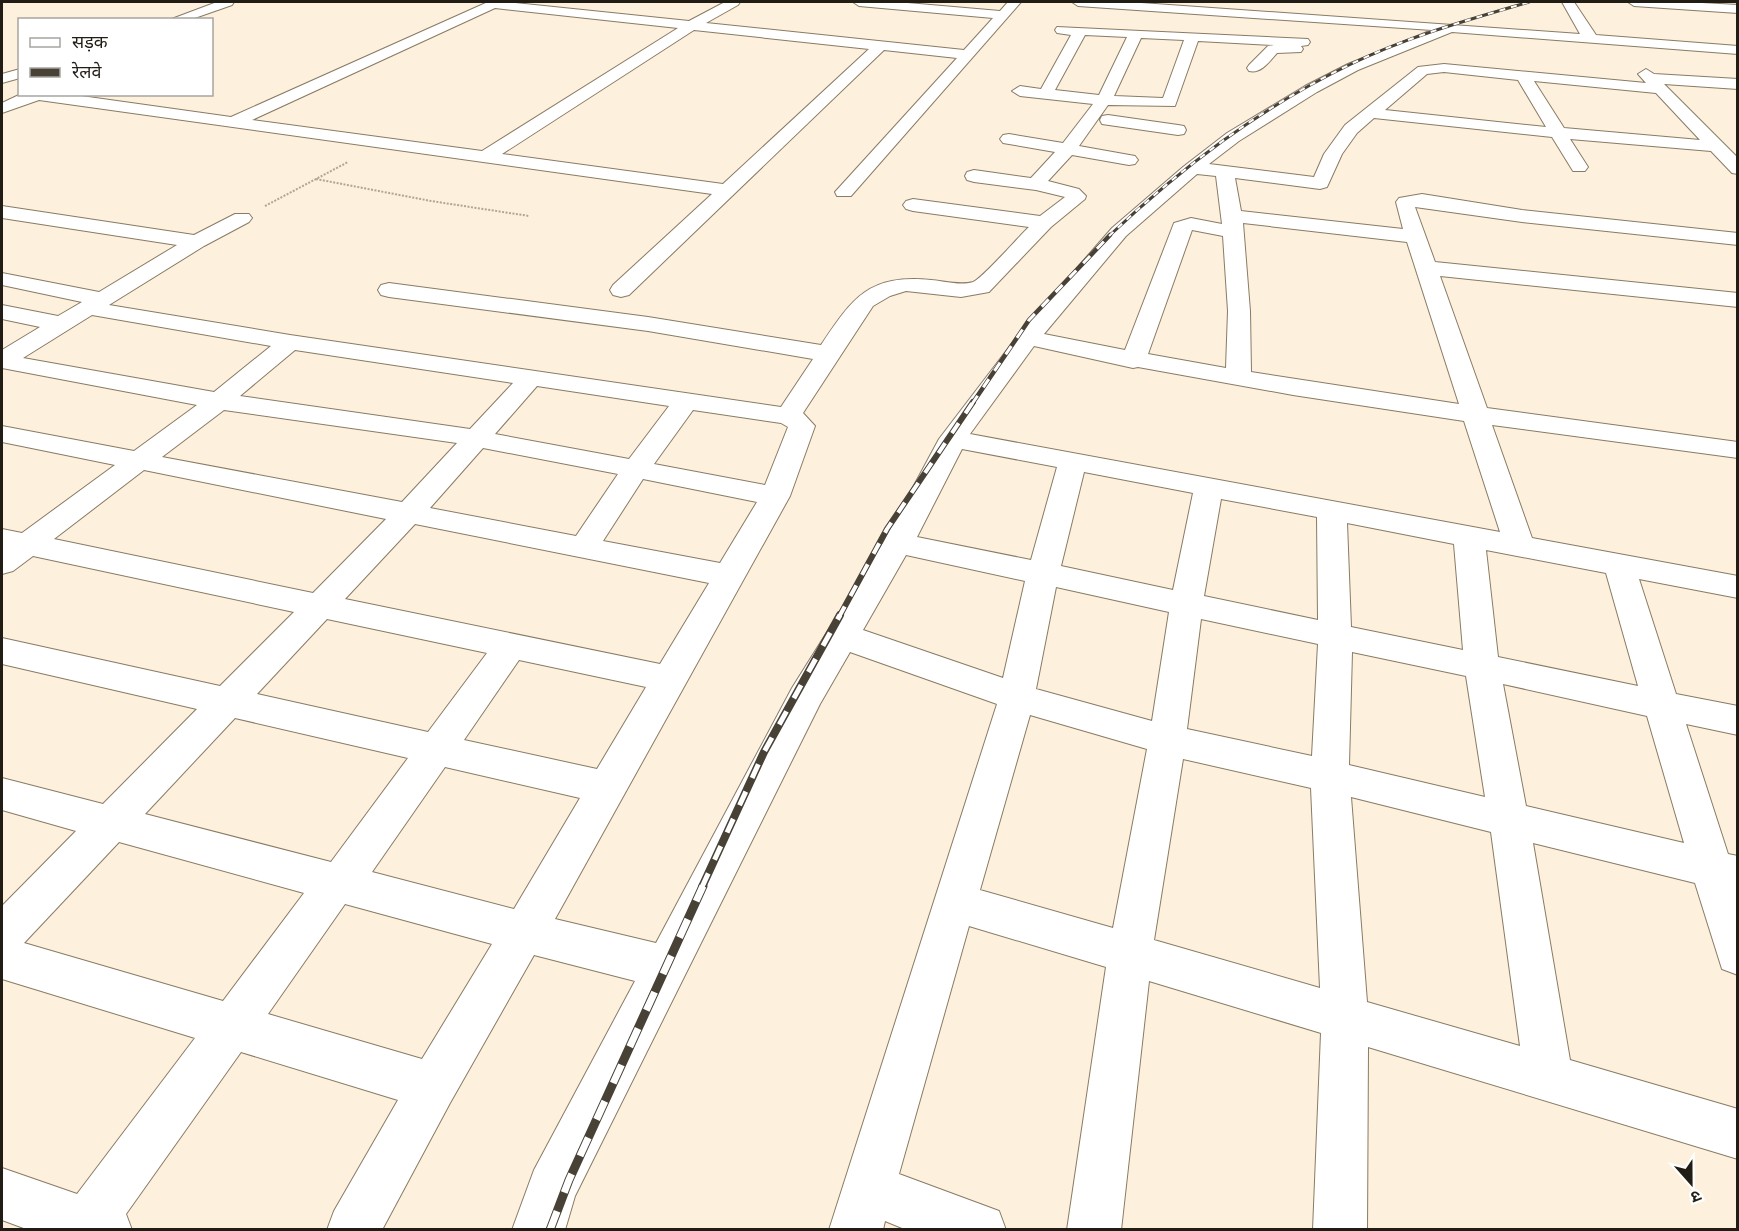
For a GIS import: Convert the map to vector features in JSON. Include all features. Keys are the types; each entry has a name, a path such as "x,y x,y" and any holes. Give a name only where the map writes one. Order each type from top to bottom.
{"street":[{"path":"181,18 228,2"},
{"path":"485,157 692,25 734,2"},
{"path":"859,2 929,5 1001,15"},
{"path":"844,192 1015,2"},
{"path":"1078,2 1195,6 1737,50"},
{"path":"1323,18 1324,2"},
{"path":"1568,2 1582,27 1592,39"},
{"path":"1634,2 1737,9"},
{"path":"234,122 495,3 969,55"},
{"path":"1254,68 1273,49 1302,50 1305,48 1298,16"},
{"path":"538,1230 552,1188 805,698 898,543 953,439 1028,338 1119,232 1233,137 1311,89 1380,54 1450,28"},
{"path":"1062,30 1303,42"},
{"path":"1046,93 1080,31"},
{"path":"1036,184 1068,149 1104,100 1136,34"},
{"path":"1020,91 1156,104 1171,102 1192,37"},
{"path":"1613,41 1737,169"},
{"path":"621,290 880,46"},
{"path":"1380,54 1436,68 1660,88 1737,84"},
{"path":"1193,168 1311,183 1322,182 1341,140 1423,70 1436,68"},
{"path":"2,79 18,74"},
{"path":"1523,76 1579,167"},
{"path":"1660,88 1692,100"},
{"path":"2,90 18,92"},
{"path":"2,108 24,96"},
{"path":"43,96 728,190"},
{"path":"1068,96 1035,118 1003,146 1068,149 1129,160"},
{"path":"1141,125 1156,104"},
{"path":"1371,113 1559,134 1715,146"},
{"path":"1092,117 1178,130"},
{"path":"1226,172 1239,311 1238,378"},
{"path":"788,416 865,302 882,291 911,284 961,290 981,287 1044,223 1071,203 1076,196 1036,184 974,176"},
{"path":"1311,183 1322,226"},
{"path":"1520,546 1478,415 1405,205 1406,202 1416,200 1530,217 1737,239"},
{"path":"913,205 1044,223"},
{"path":"2,212 197,242"},
{"path":"1133,361 1181,227 1191,224 1232,225 1243,217 1416,237"},
{"path":"2,360 197,242 242,218"},
{"path":"1428,268 1729,299 1737,320"},
{"path":"2,279 95,304 290,342 788,416 801,423 803,430 775,496 433,1086 353,1230"},
{"path":"389,291 648,324 829,354"},
{"path":"2,312 61,324"},
{"path":"1028,338 1133,361 1238,378 1478,415 1737,450"},
{"path":"2,563 14,542 137,462 219,401 290,342"},
{"path":"2,360 219,401 475,438 775,496"},
{"path":"2,936 408,514 531,378"},
{"path":"583,548 686,400"},
{"path":"2,434 729,576"},
{"path":"953,439 1737,587"},
{"path":"980,1230 862,1209 1017,698 1042,577 1073,461"},
{"path":"1095,1230 1130,954 1167,741 1187,606 1209,487"},
{"path":"1332,510 1335,637 1330,776 1345,1018 1340,1230"},
{"path":"1469,536 1482,668 1509,820 1549,1078"},
{"path":"14,542 669,679"},
{"path":"898,543 1044,576 1737,721"},
{"path":"1619,565 1661,706 1724,872 1737,954"},
{"path":"842,636 1017,698 1167,741 1330,776 1724,872"},
{"path":"2,1194 92,1227 232,1026 336,883 340,883 438,750 511,646"},
{"path":"2,651 606,788"},
{"path":"2,794 524,932 666,967"},
{"path":"955,902 1737,1134"},
{"path":"2,958 433,1086"}],"path":[{"path":"242,218 383,143"},
{"path":"316,179 431,201 529,216"}],"railway":[{"path":"1109,236 1164,187 1222,142 1316,82 1393,46 1529,2"},
{"path":"972,404 1029,320 1109,236"},
{"path":"839,617 887,529 973,402"},
{"path":"702,887 764,752 840,615"},
{"path":"550,1230 569,1180 703,886"}]}
